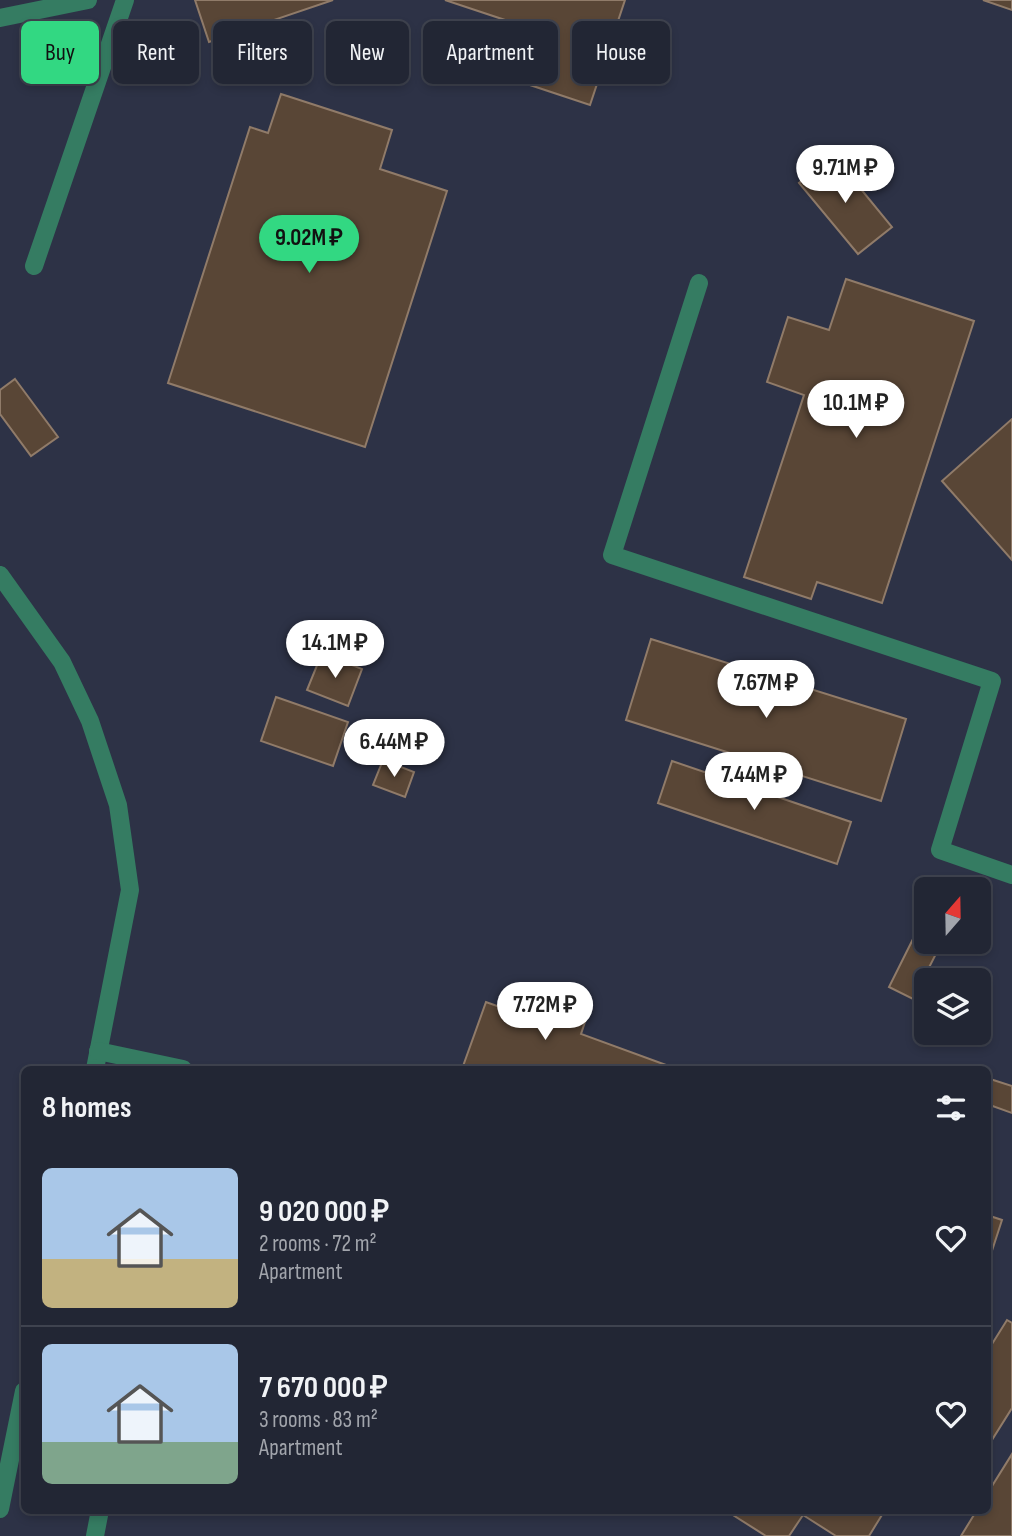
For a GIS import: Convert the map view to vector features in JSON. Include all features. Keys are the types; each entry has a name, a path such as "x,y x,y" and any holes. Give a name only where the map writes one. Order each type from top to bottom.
{"street":[{"path":"0,18 88,0"},
{"path":"34,266 125,0"},
{"path":"699,283 612,555 992,681 940,850 1012,875"},
{"path":"0,575 62,662 90,721 118,806 130,890 96,1066"},
{"path":"99,1051 169,1066"},
{"path":"0,1509 21,1406"},
{"path":"95,1536 99,1514"}],"building":[{"path":"195,0 333,0 271,21 213,21 213,41 209,42"},
{"path":"445,0 625,0 618,21 572,21 572,84 597,84 590,105 527,84 558,84 558,21 508,21"},
{"path":"983,0 1012,0 1012,10"},
{"path":"281,94 392,130 380,169 447,191 365,447 168,383 250,127 268,133"},
{"path":"833,155 892,227 858,254 799,183"},
{"path":"846,279 974,321 882,603 817,582 811,599 744,577 804,395 767,382 788,317 829,330"},
{"path":"15,379 58,437 31,456 0,414 0,390"},
{"path":"1012,419 1012,560 942,481"},
{"path":"651,639 906,719 881,801 626,720"},
{"path":"322,653 362,669 348,706 307,690"},
{"path":"276,697 348,722 333,766 261,741"},
{"path":"383,760 414,772 405,797 373,785"},
{"path":"672,761 851,822 837,864 658,803"},
{"path":"914,937 914,954 936,954 929,968 914,968 913,999 889,987"},
{"path":"549,996 589,1010 581,1034 669,1066 463,1066 486,1002 539,1021"},
{"path":"991,1079 1012,1086 1012,1113 991,1105"},
{"path":"991,1216 1002,1220 991,1254"},
{"path":"1007,1320 1012,1323 1012,1408 991,1441 991,1346"},
{"path":"1012,1454 1012,1536 961,1536 975,1514 991,1514 991,1488"},
{"path":"731,1514 883,1514 869,1536 836,1536 803,1515 789,1536 766,1536"}]}
